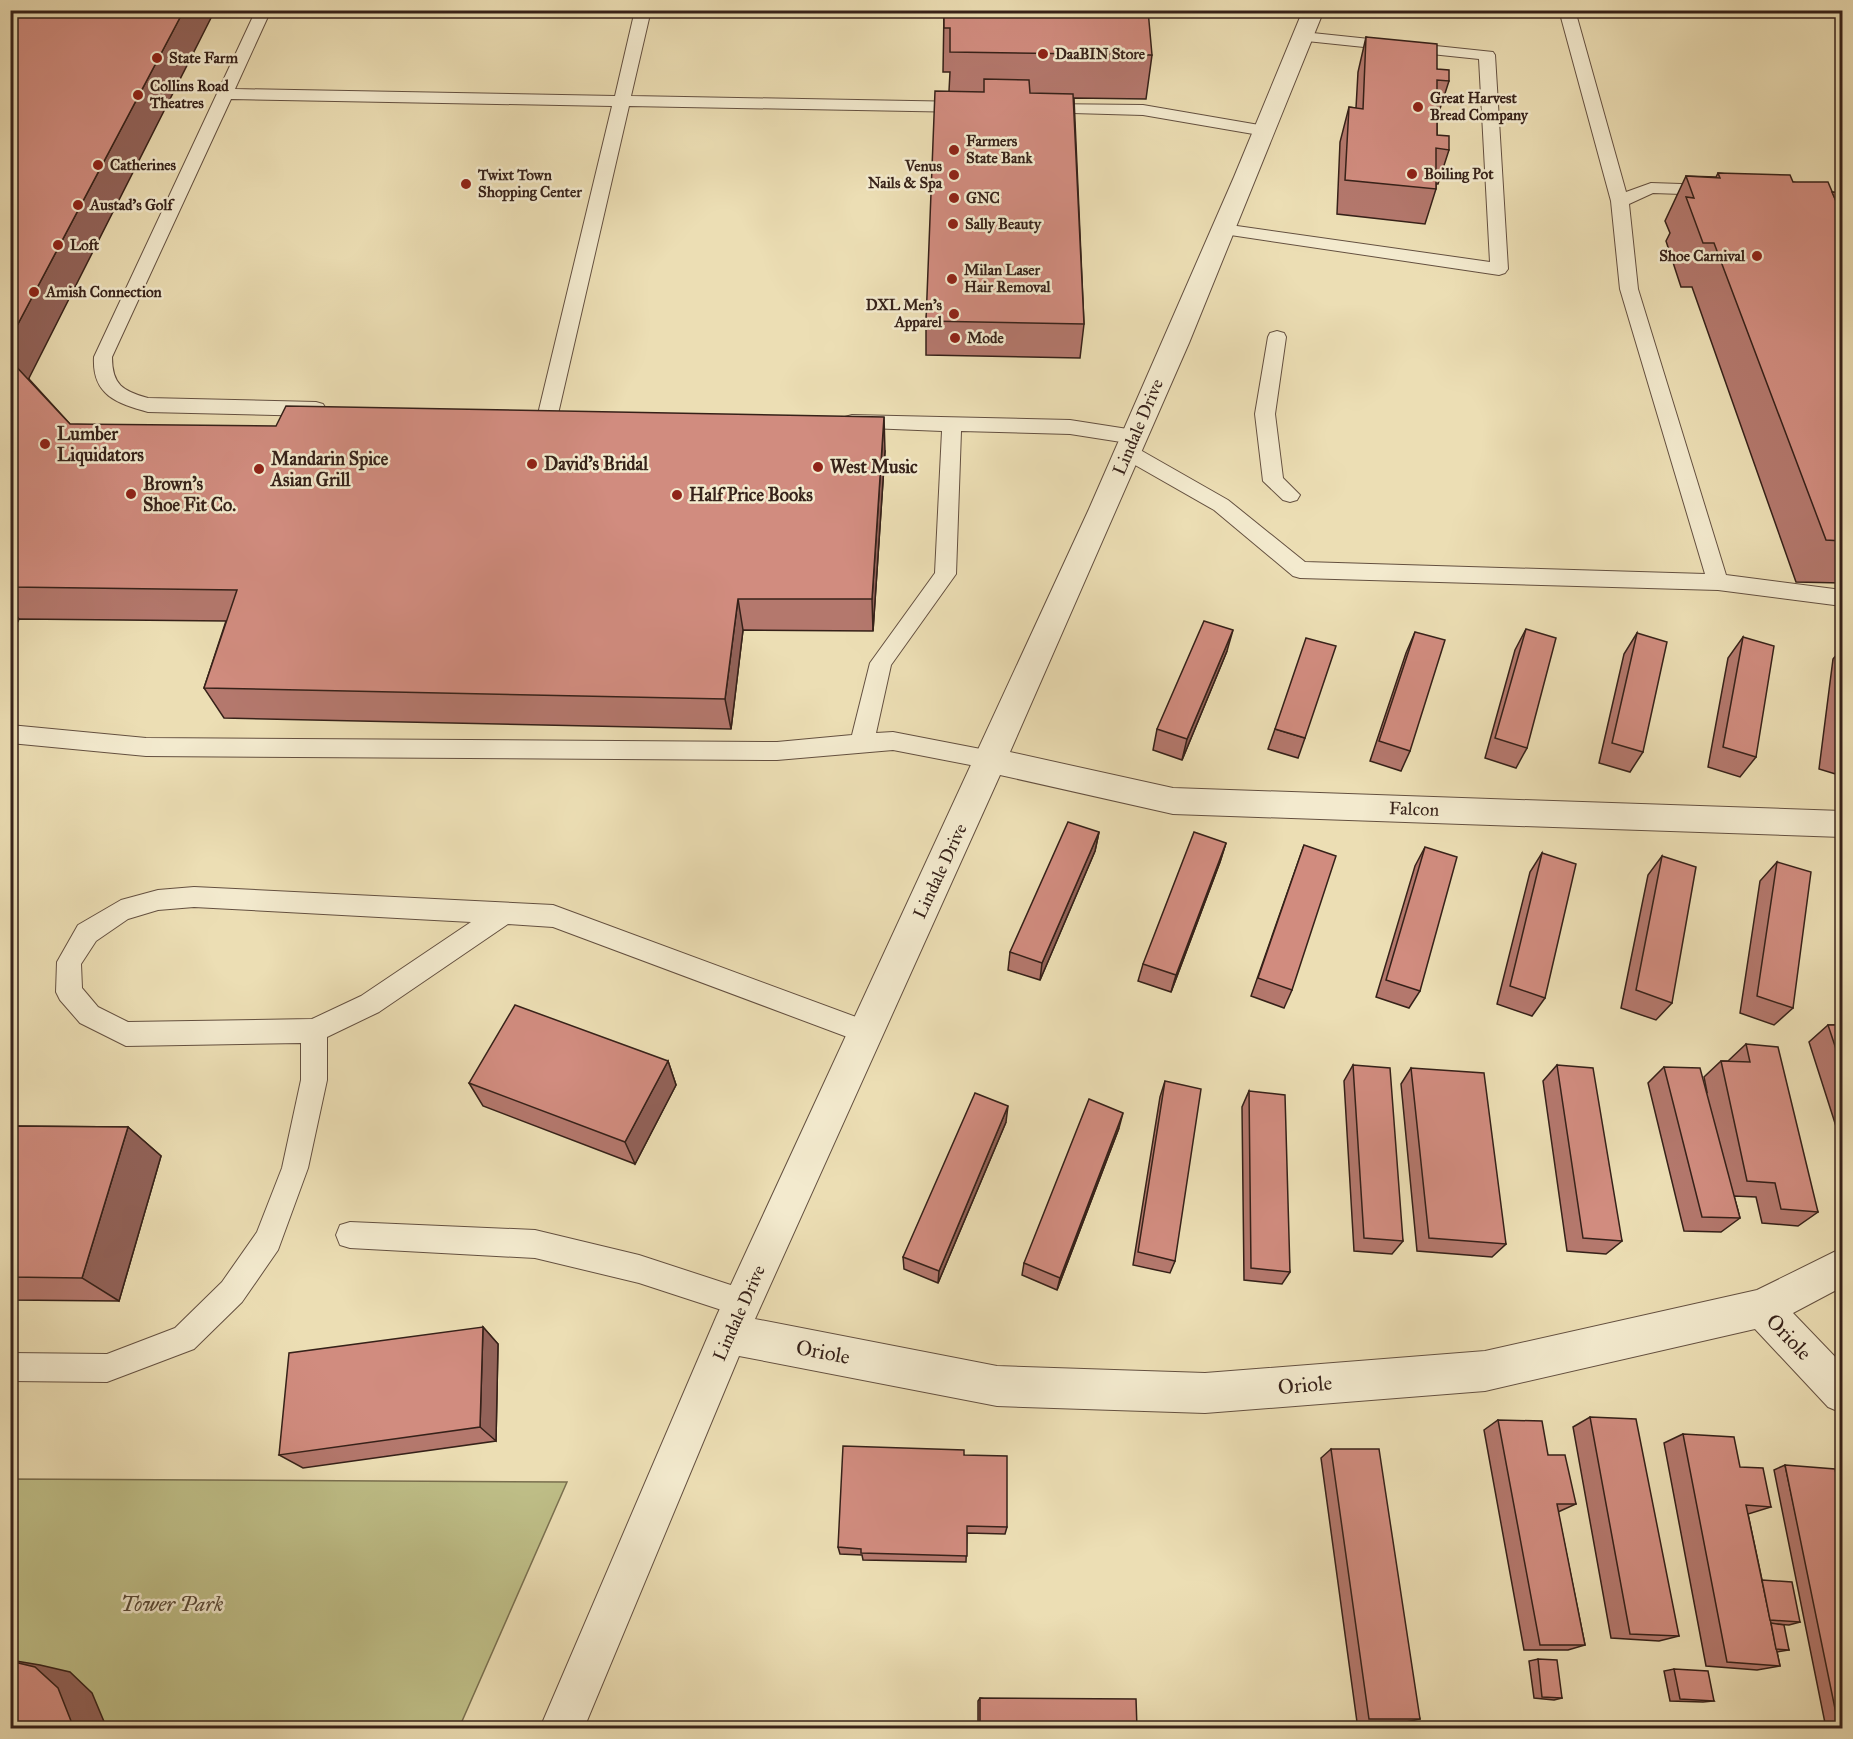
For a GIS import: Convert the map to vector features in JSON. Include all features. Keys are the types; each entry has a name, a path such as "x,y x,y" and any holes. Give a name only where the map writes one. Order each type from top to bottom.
{"street":[{"name":"Lindale Drive","path":"562,1728 736,1318 991,760 1131,445 1314,10"},
{"name":"Falcon","path":"991,760 1173,801 1842,824"},
{"path":"1762,1308 1842,1267"},
{"name":"Oriole","path":"736,1318 997,1386 1205,1393 1485,1371 1762,1308 1842,1393"}],"lane":[{"path":"264,10 103,357 104,377 112,388 129,399 148,405 336,410"},
{"path":"548,414 642,10"},
{"path":"1567,10 1620,201 1629,289 1718,582"},
{"path":"1223,229 1500,269 1486,56 1304,37"},
{"path":"225,94 984,108"},
{"path":"1029,108 1143,110 1265,131"},
{"path":"1620,201 1651,188 1729,190"},
{"path":"1277,337 1266,414 1273,481 1290,495"},
{"path":"526,414 571,415"},
{"path":"830,422 1070,427 1131,445 1221,505 1300,570 1718,582 1842,598"},
{"path":"862,743 881,663 945,574 952,424"},
{"path":"10,734 146,747 777,751 893,741 991,760"},
{"path":"504,913 370,1004 314,1031 126,1034 89,1015 69,992 69,963 87,933 121,911 158,900 194,897 504,913 553,916 866,1032"},
{"path":"10,1367 107,1368 184,1339 232,1292 268,1240 295,1168 314,1080 314,1031"},
{"path":"350,1235 535,1244 639,1269 736,1318"}],"green space":[{"name":"Tower Park","path":"11,1479 567,1482 459,1728 11,1728"}],"building":[{"path":"10,10 184,10 10,339"},
{"path":"944,10 1148,10 1152,55 950,52 950,28 944,28"},
{"path":"1366,37 1437,44 1437,69 1449,70 1449,81 1437,80 1437,135 1449,136 1449,150 1436,148 1436,189 1345,180 1349,107 1363,109"},
{"path":"984,79 1029,80 1030,93 1073,94 1084,324 926,321 935,91 984,92"},
{"path":"1718,173 1790,175 1793,182 1828,182 1842,215 1842,541 1826,540 1714,243 1703,243 1686,197 1694,198 1686,176 1720,178"},
{"path":"1832,192 1842,193 1842,215"},
{"path":"10,360 70,424 276,426 286,406 884,417 872,599 738,599 725,699 204,688 237,590 10,587"},
{"path":"1204,621 1233,630 1187,739 1157,729"},
{"path":"1526,629 1556,638 1527,748 1495,738"},
{"path":"1415,632 1445,640 1410,751 1379,741"},
{"path":"1637,633 1667,642 1643,752 1612,743"},
{"path":"1743,637 1774,646 1756,757 1723,747"},
{"path":"1306,638 1336,646 1305,738 1275,729"},
{"path":"1842,701 1842,750 1837,749"},
{"path":"1068,822 1099,832 1042,963 1010,952"},
{"path":"1194,832 1226,843 1176,975 1143,964"},
{"path":"1304,845 1336,856 1292,990 1258,978"},
{"path":"1425,847 1457,857 1420,991 1386,980"},
{"path":"1542,853 1576,864 1545,998 1510,986"},
{"path":"1662,856 1696,867 1672,1003 1636,990"},
{"path":"1777,862 1811,872 1793,1008 1757,996"},
{"path":"515,1005 668,1061 625,1142 469,1083"},
{"path":"1828,1025 1842,1025 1842,1067"},
{"path":"1746,1044 1778,1047 1818,1212 1781,1209 1775,1183 1747,1181 1721,1061 1750,1062"},
{"path":"1353,1065 1390,1068 1403,1241 1364,1238"},
{"path":"1557,1065 1593,1068 1622,1241 1583,1238"},
{"path":"1664,1067 1700,1068 1740,1218 1702,1217"},
{"path":"1411,1068 1484,1073 1506,1244 1429,1238"},
{"path":"1165,1081 1201,1089 1175,1261 1138,1252"},
{"path":"1249,1091 1285,1095 1290,1272 1251,1268"},
{"path":"975,1093 1008,1106 939,1271 903,1257"},
{"path":"1089,1099 1123,1113 1060,1278 1024,1263"},
{"path":"10,1126 128,1127 82,1278 10,1277"},
{"path":"483,1327 480,1427 279,1455 289,1353"},
{"path":"1590,1417 1636,1419 1679,1636 1630,1634"},
{"path":"1498,1420 1542,1421 1548,1455 1565,1455 1576,1504 1557,1504 1585,1645 1540,1645"},
{"path":"1683,1434 1734,1437 1740,1467 1763,1468 1771,1507 1746,1505 1780,1666 1727,1662"},
{"path":"843,1446 964,1450 964,1455 1007,1456 1007,1527 967,1526 967,1556 861,1553 861,1549 838,1547"},
{"path":"1331,1449 1379,1449 1420,1719 1369,1719"},
{"path":"1785,1465 1835,1469 1842,1503 1842,1728 1839,1728"},
{"path":"1762,1580 1792,1582 1800,1622 1770,1620"},
{"path":"1771,1623 1784,1625 1789,1650 1776,1649"},
{"path":"1538,1659 1557,1660 1562,1698 1542,1697"},
{"path":"10,1661 35,1667 58,1688 71,1721 71,1728 10,1728"},
{"path":"1674,1669 1708,1671 1714,1701 1680,1699"},
{"path":"980,1698 1136,1699 1137,1728 980,1728"}],"place":[{"name":"DaaBIN Store","path":"1043,54"},
{"name":"State Farm","path":"157,58"},
{"name":"Collins Road Theatres","path":"138,95"},
{"name":"Great Harvest Bread Company","path":"1418,107"},
{"name":"Farmers State Bank","path":"954,150"},
{"name":"Catherines","path":"98,165"},
{"name":"Boiling Pot","path":"1412,174"},
{"name":"Venus Nails & Spa","path":"954,175"},
{"name":"Twixt Town Shopping Center","path":"466,184"},
{"name":"GNC","path":"954,198"},
{"name":"Austad's Golf","path":"78,205"},
{"name":"Sally Beauty","path":"953,224"},
{"name":"Loft","path":"58,245"},
{"name":"Shoe Carnival","path":"1757,256"},
{"name":"Milan Laser Hair Removal","path":"952,279"},
{"name":"Amish Connection","path":"34,292"},
{"name":"DXL Men's Apparel","path":"954,314"},
{"name":"Mode","path":"955,338"},
{"name":"Lumber Liquidators","path":"45,444"},
{"name":"David's Bridal","path":"532,464"},
{"name":"West Music","path":"818,467"},
{"name":"Mandarin Spice Asian Grill","path":"259,469"},
{"name":"Brown's Shoe Fit Co.","path":"131,494"},
{"name":"Half Price Books","path":"677,495"}]}
